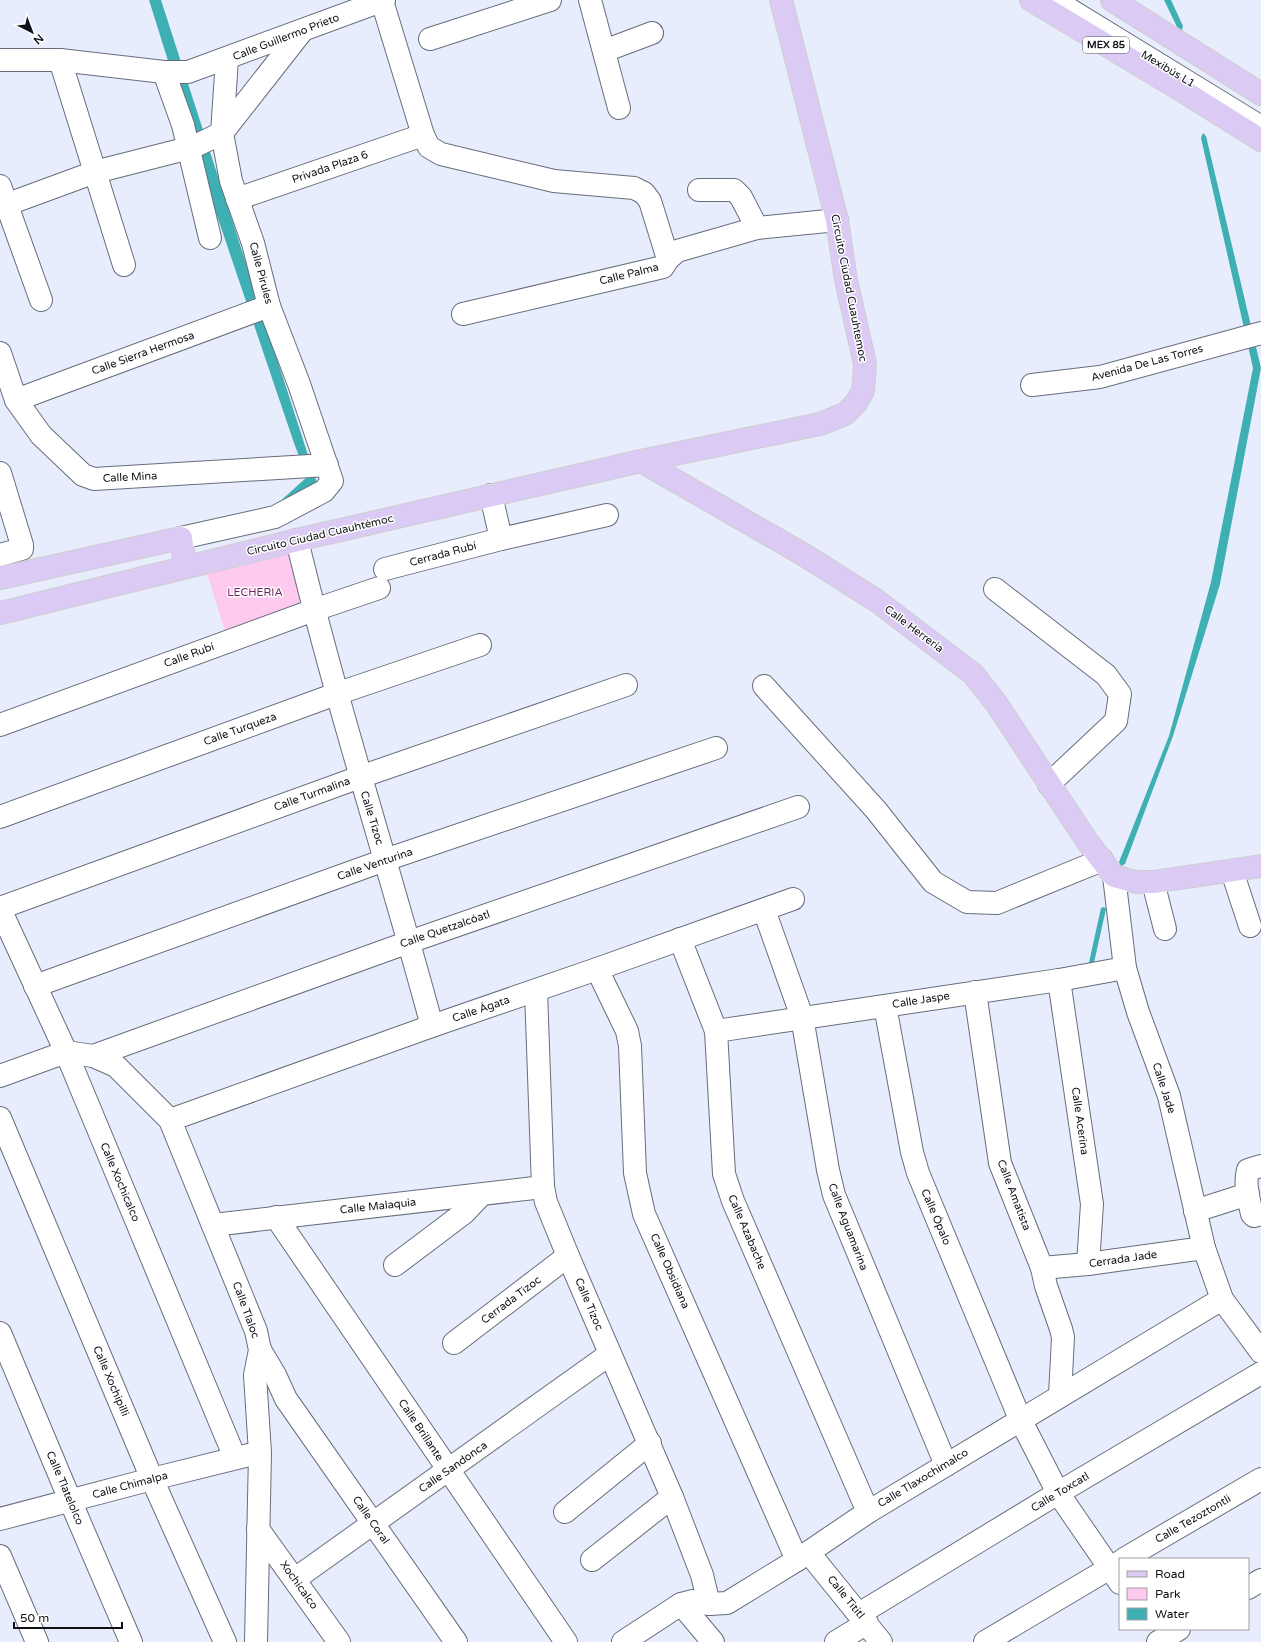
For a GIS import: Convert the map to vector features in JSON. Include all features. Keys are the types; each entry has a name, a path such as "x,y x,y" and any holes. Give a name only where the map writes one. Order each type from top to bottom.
{"main road":[{"name":"Circuito Ciudad Cuauhtemoc","path":"641,461 820,424 845,414 856,403 863,391 865,364 846,280 837,220 781,0"},
{"name":"MEX 85","path":"1031,0 1261,140"},
{"path":"1112,0 1261,94"},
{"name":"Circuito Ciudad Cuauhtémoc","path":"0,613 297,540 641,461"},
{"name":"Calle Herrería","path":"641,461 806,556 877,601 973,674 996,703 1087,841 1108,868"},
{"path":"0,578 181,538 185,567"},
{"path":"1108,868 1136,882 1153,882 1261,866"}],"street":[{"path":"383,0 423,135 429,147 441,154 554,181 634,188 644,193 650,201 668,259"},
{"name":"Calle Guillermo Prieto","path":"174,72 227,59 383,0"},
{"path":"430,39 550,0"},
{"path":"590,0 619,108"},
{"name":"Mexibús L1","path":"1054,0 1261,126"},
{"name":"Mexibús L1","path":"1084,0 1261,111"},
{"path":"41,300 4,195 204,142 302,31"},
{"path":"604,51 652,33"},
{"name":"Calle Pirules","path":"227,59 204,142 231,181 253,243 260,310 299,384 319,470"},
{"path":"0,60 60,60 174,72 183,125 204,142 210,238"},
{"path":"60,60 124,265"},
{"name":"Privada Plaza 6","path":"237,199 423,135"},
{"path":"699,190 734,190 741,197 757,228"},
{"name":"Calle Palma","path":"463,314 663,267 668,259 677,251 757,228 837,220"},
{"name":"Calle Sierra Hermosa","path":"16,400 260,310"},
{"name":"Avenida De Las Torres","path":"1032,385 1100,377 1261,333"},
{"name":"Calle Mina","path":"2,367 16,400 41,435 82,475 94,479 319,470"},
{"path":"181,538 276,516 324,491 319,470"},
{"path":"0,474 22,549 0,555"},
{"path":"491,495 500,539"},
{"name":"Cerrada Rubí","path":"382,579 500,539 607,515"},
{"name":"Calle Tizoc","path":"297,540 336,694 409,942 432,1026"},
{"name":"Calle Rubí","path":"0,725 314,610 382,579"},
{"path":"995,588 1106,675 1120,694 1116,721 1049,784"},
{"name":"Calle Turqueza","path":"0,817 336,694 480,645"},
{"name":"Calle Turmalina","path":"0,908 360,777 626,685"},
{"path":"764,686 876,810 934,882 967,902 997,903 1108,868"},
{"name":"Calle Venturina","path":"36,986 385,860 716,748"},
{"name":"Calle Quetzalcóatl","path":"93,1056 409,942 798,807"},
{"name":"Calle Jade","path":"1108,868 1125,968 1138,1012 1169,1096 1204,1248 1222,1298 1261,1352"},
{"path":"1232,871 1250,926"},
{"path":"1153,882 1165,929"},
{"name":"Calle Ágata","path":"170,1120 432,1026 597,970 793,899"},
{"name":"Calle Xochicalco","path":"0,908 66,1052 235,1458"},
{"name":"Calle Aguamarina","path":"764,910 802,1017 828,1170 834,1195 946,1465"},
{"name":"Calle Azabache","path":"680,939 716,1031 724,1174 731,1194 868,1512"},
{"name":"Calle Jaspe","path":"716,1031 1059,980 1125,968"},
{"name":"Calle Obsidiana","path":"597,970 629,1038 635,1173 644,1214 803,1556"},
{"name":"Calle Acerina","path":"1059,980 1092,1204 1088,1264"},
{"name":"Calle Tizoc","path":"536,990 543,1187 546,1202 672,1497 702,1575 709,1604"},
{"name":"Calle Amatista","path":"975,992 1000,1163 1042,1268 1063,1337 1060,1395"},
{"name":"Calle Ópalo","path":"885,1006 912,1152 918,1173 1020,1419 1058,1493 1119,1568"},
{"path":"0,1076 66,1052"},
{"name":"Calle Tlaloc","path":"66,1052 93,1056 116,1066 170,1120 256,1331 260,1350 255,1375 260,1453 256,1642"},
{"name":"Calle Xochipilli","path":"0,1118 152,1478 225,1642"},
{"path":"1258,1215 1252,1214 1248,1194 1248,1170 1261,1166"},
{"name":"Calle Malaquia","path":"213,1224 543,1187"},
{"path":"1196,1211 1248,1194"},
{"path":"395,1265 464,1213 481,1195"},
{"name":"Calle Brillante","path":"276,1217 566,1642"},
{"name":"Cerrada Jade","path":"1042,1268 1088,1264 1204,1248"},
{"name":"Cerrada Tizoc","path":"454,1343 568,1256"},
{"name":"Calle Tlaxochimalco","path":"626,1641 681,1604 692,1601 709,1604 727,1603 803,1556 868,1512 1222,1298"},
{"name":"Calle Tlatelolco","path":"0,1333 131,1642"},
{"name":"Calle Coral","path":"260,1350 275,1375 286,1399 456,1642"},
{"name":"Calle Sandonca","path":"295,1579 610,1354"},
{"name":"Calle Toxcatl","path":"836,1642 863,1618 1058,1493 1261,1373"},
{"path":"256,1406 286,1399"},
{"path":"565,1512 650,1444"},
{"name":"Calle Chimalpa","path":"0,1519 152,1478 260,1453"},
{"name":"Calle Tezoztontli","path":"1135,1558 1261,1479"},
{"path":"592,1560 672,1497"},
{"name":"Xochicalco","path":"258,1529 339,1642"},
{"path":"0,1556 38,1642"},
{"name":"Calle Tititl","path":"803,1556 863,1618 881,1642"},
{"name":"Calle Tezoztontli","path":"985,1642 1119,1568"},
{"path":"1249,1587 1261,1580"},
{"path":"681,1604 713,1642"},
{"path":"1157,1639 1177,1630"}],"green space":[{"name":"LECHERIA","path":"295,544 314,612 229,644 204,564"}],"water":[{"path":"149,0 161,0 318,486 266,514 307,477 294,443 209,192"},
{"path":"1164,0 1171,0 1183,26 1182,30 1178,29"},
{"path":"1203,133 1206,136 1261,368 1220,584 1173,736 1125,864 1121,866 1119,862 1169,736 1211,582 1253,368 1201,138"},
{"path":"1104,907 1106,909 1093,967 1088,967 1101,908"}]}
